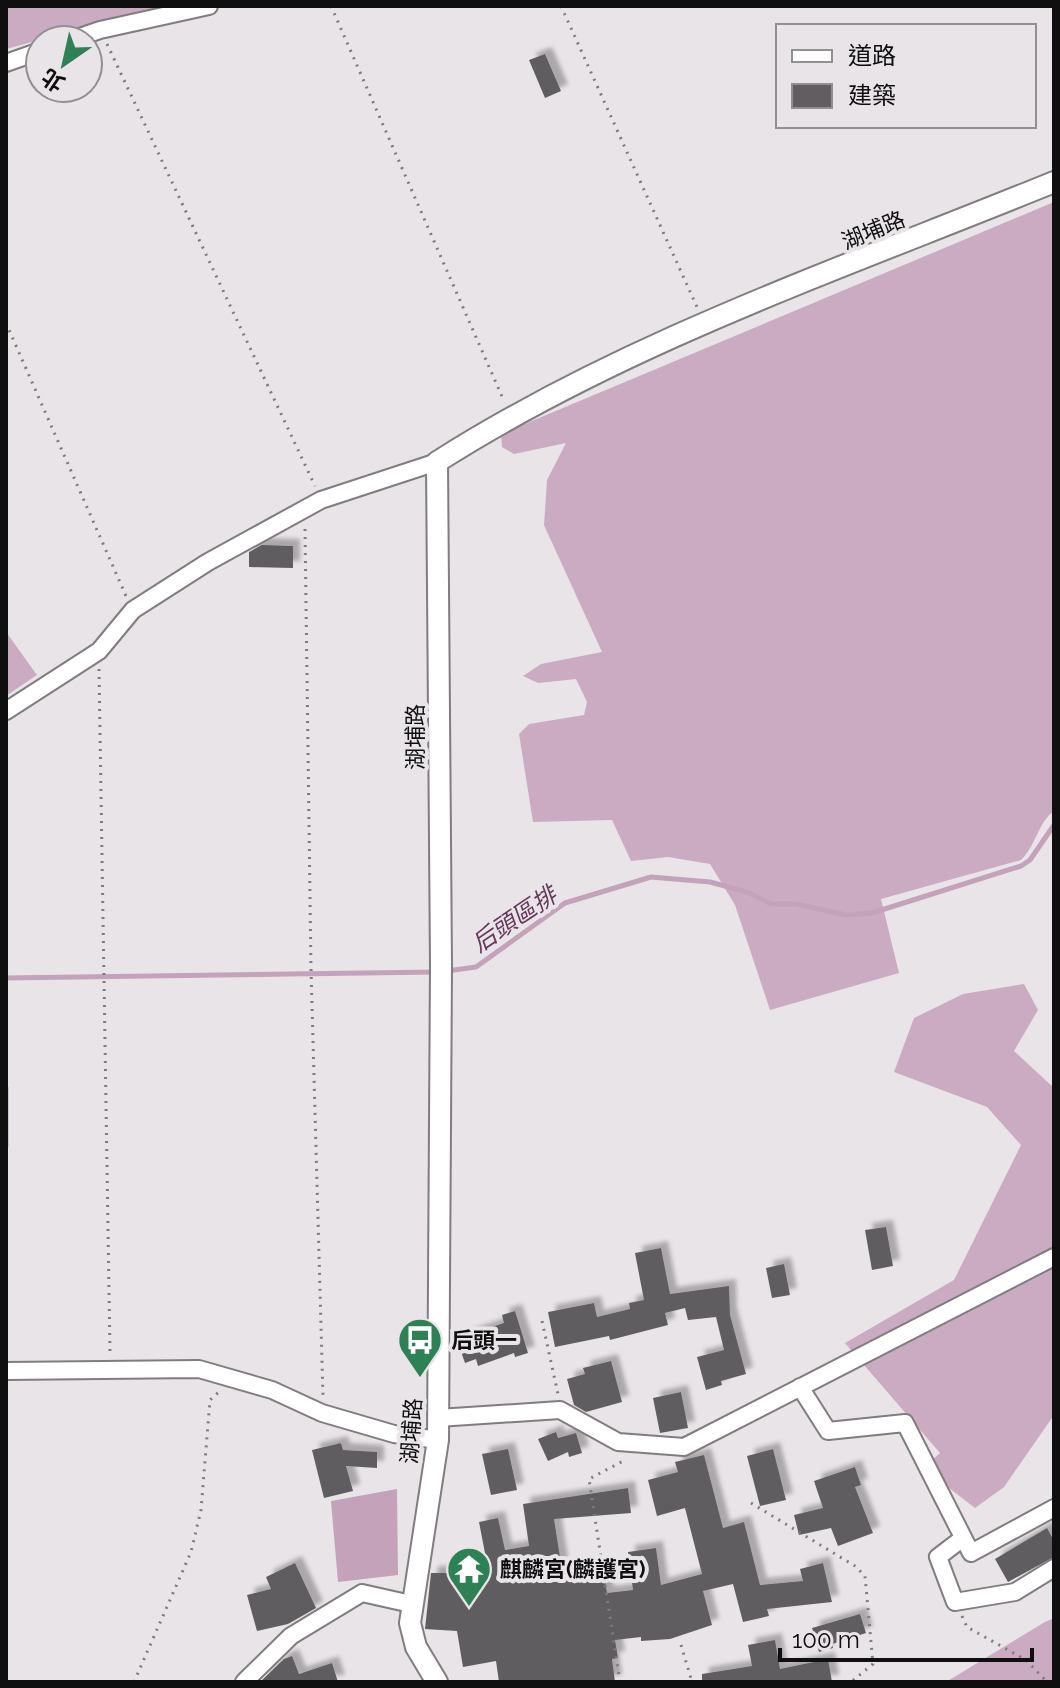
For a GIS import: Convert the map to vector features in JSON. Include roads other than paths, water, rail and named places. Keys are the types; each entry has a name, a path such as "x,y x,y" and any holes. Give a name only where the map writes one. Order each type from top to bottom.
{"main road":[{"name":"湖埔路","path":"437,1682 416,1647 410,1623 438,1440 440,975 437,462 511,415 705,325 1054,182"}],"street":[{"path":"104,29 209,6"},
{"path":"6,711 99,651 133,610 208,562 321,500 437,462"},
{"path":"438,1418 560,1410 618,1442 684,1447 1054,1257"},
{"path":"6,1371 199,1369 272,1390 322,1413 394,1434 438,1440"},
{"path":"800,1387 828,1431 905,1423 971,1553 1054,1508"},
{"path":"963,1538 938,1557 955,1602 1015,1592 1054,1568"},
{"path":"244,1682 291,1636 362,1593 411,1604"}],"waterway":[{"name":"后頭區排","path":"447,971 476,967 565,903 651,877 710,882 747,892 771,904 796,904 846,915 872,913 1021,866 1030,860 1054,825"},
{"name":"后頭區排","path":"6,978 437,972"},
{"name":"后頭區排","path":"6,1088 6,1146"}],"place":[{"name":"后頭一","path":"420,1379"},
{"name":"麒麟宮(麟護宮)","path":"469,1608"}]}
